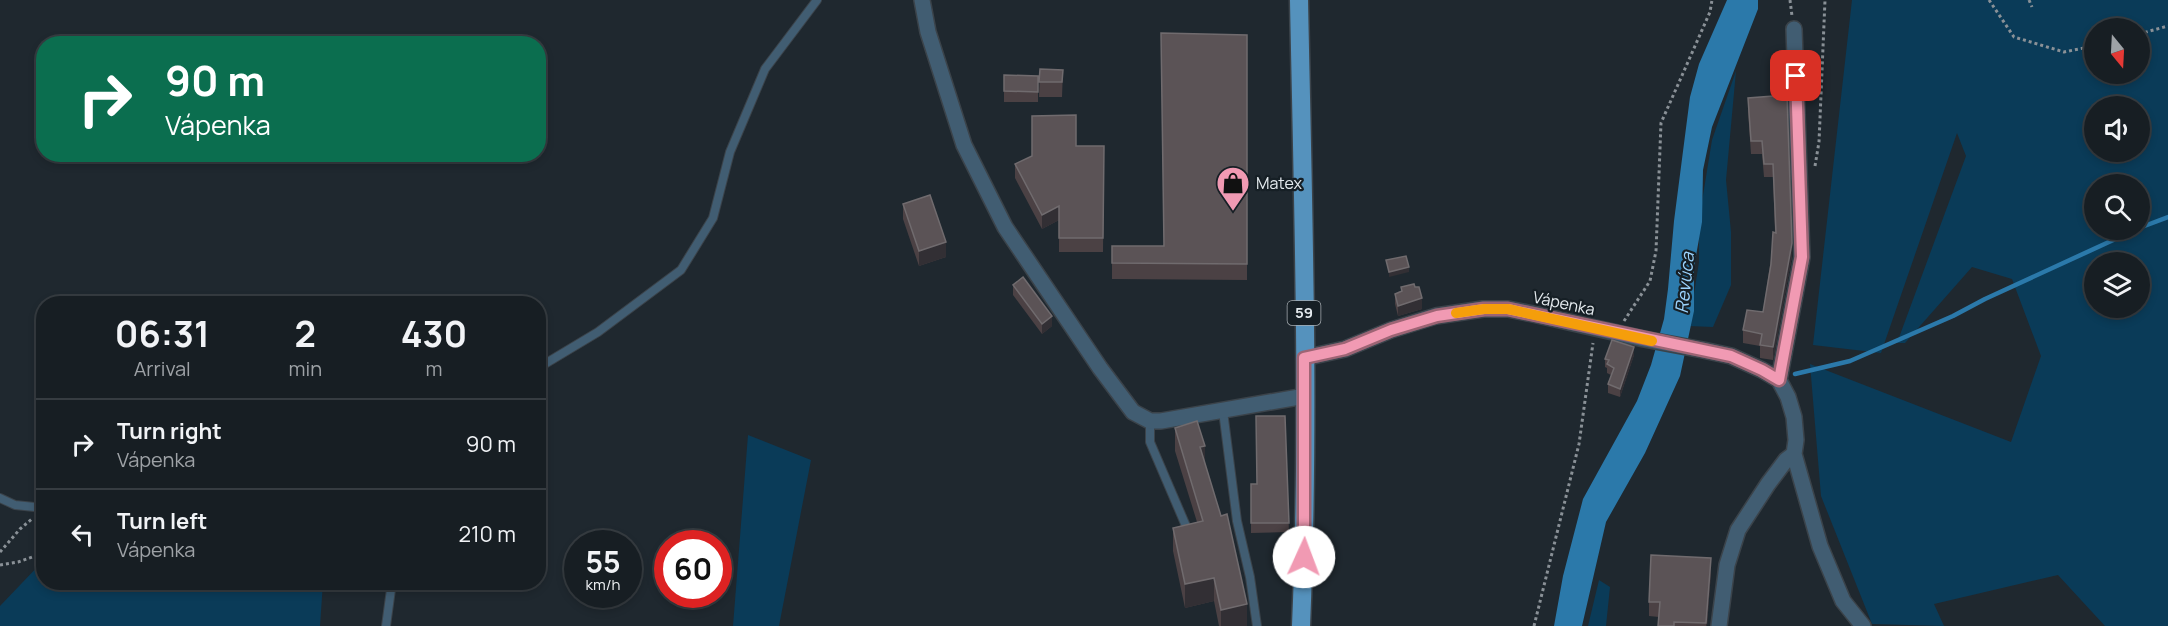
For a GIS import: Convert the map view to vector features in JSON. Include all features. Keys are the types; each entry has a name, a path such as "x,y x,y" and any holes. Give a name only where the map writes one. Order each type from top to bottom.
{"main road":[{"name":"59","path":"1299,0 1305,396 1305,518 1301,626"}],"street":[{"path":"922,0 928,32 964,145 1005,227 1100,368 1133,412 1150,421 1197,417 1305,396"},
{"path":"1794,29 1802,257 1779,380 1788,397 1794,417 1796,440 1794,454 1820,546 1844,601 1863,626"},
{"name":"Vápenka","path":"1304,358 1345,349 1391,330 1437,316 1484,309 1524,312 1731,356 1779,380"},
{"path":"1719,626 1727,565 1738,530 1768,484 1786,460 1794,454"}],"lane":[{"path":"546,363 598,332 681,270 713,218 730,152 765,69 817,0"},
{"path":"1223,411 1237,521 1250,577 1257,626"},
{"path":"1150,421 1150,442 1190,537"},
{"path":"0,498 15,505 36,507"},
{"path":"387,626 391,590"}],"path":[{"path":"1617,333 1650,281 1656,251 1661,123 1710,12 1712,0"},
{"path":"1814,175 1819,142 1825,0"},
{"path":"1989,0 2014,37 2064,52 2084,48"},
{"path":"2029,0 2032,7"},
{"path":"2150,31 2168,26"},
{"path":"1534,626 1579,444 1589,366 1597,329"},
{"path":"0,552 36,514"},
{"path":"0,565 36,556"}],"shaded area":[{"path":"1852,0 2168,0 2168,626 2105,626 2058,575 1934,604 1944,626 1872,624 1821,496 1810,364 2011,442 2041,356 2012,279 1972,267 1905,343 1897,343 1966,156 1957,133 1881,353 1813,345"},
{"path":"1736,71 1726,180 1731,232 1731,285 1713,327 1689,326 1699,262 1699,220 1712,140"},
{"path":"748,435 811,460 779,626 733,626"},
{"path":"36,568 36,590 322,590 320,626 0,626 0,606"},
{"path":"1599,580 1610,587 1606,626 1588,626"}],"water":[{"name":"Revúca","path":"1727,0 1758,0 1758,9 1712,127 1703,170 1702,222 1694,267 1694,311 1680,376 1645,453 1606,522 1582,626 1554,626 1563,576 1583,499 1637,401 1651,365 1664,319 1690,97 1699,64"}],"building":[{"path":"1161,33 1247,35 1247,264 1112,263 1112,246 1164,246"},
{"path":"1040,69 1063,70 1062,82 1039,82"},
{"path":"1004,75 1038,76 1038,92 1004,91"},
{"path":"1787,95 1792,243 1773,347 1760,345 1762,334 1743,330 1747,310 1763,312 1771,264 1773,232 1776,233 1773,164 1764,164 1762,141 1751,141 1748,98"},
{"path":"1076,115 1076,146 1104,146 1103,238 1059,238 1059,206 1042,215 1015,164 1032,156 1032,116"},
{"path":"930,195 946,242 919,251 903,204"},
{"path":"1406,256 1409,267 1389,272 1386,260"},
{"path":"1023,277 1052,316 1042,324 1013,285"},
{"path":"1414,284 1415,287 1419,287 1422,298 1398,306 1395,294 1402,291 1401,287"},
{"path":"1612,340 1634,347 1620,389 1608,384 1614,368 1607,364 1609,360 1605,359"},
{"path":"1256,416 1285,416 1289,523 1251,523 1251,484 1257,484"},
{"path":"1197,421 1205,446 1200,447 1221,516 1227,514 1247,604 1221,610 1214,578 1185,584 1173,528 1203,521 1175,428"},
{"path":"1651,555 1711,558 1706,623 1674,622 1674,626 1658,626 1660,602 1649,602"}],"waterway":[{"path":"2150,224 2168,217"},
{"path":"1795,374 1850,361 1953,316 2113,240"}],"slow traffic":[{"path":"1456,313 1484,309 1508,309 1652,341"}],"place":[{"name":"Matex","path":"1233,212"}],"route":[{"path":"1304,557 1304,358 1345,349 1391,330 1437,316 1484,309 1508,309 1731,356 1779,380 1802,257 1796,76"}]}
